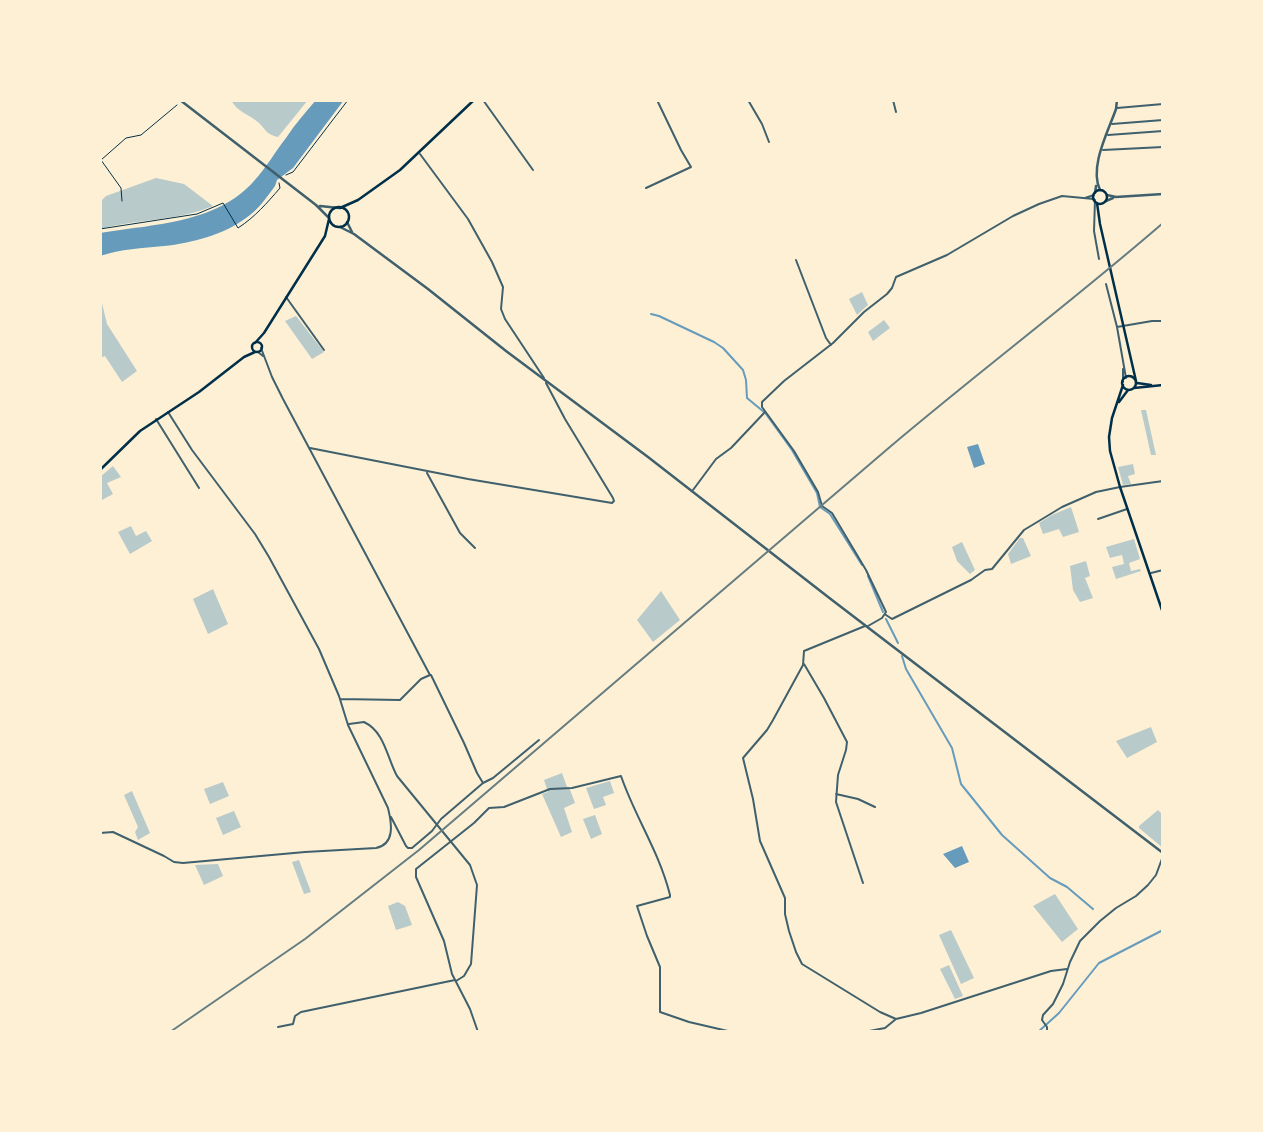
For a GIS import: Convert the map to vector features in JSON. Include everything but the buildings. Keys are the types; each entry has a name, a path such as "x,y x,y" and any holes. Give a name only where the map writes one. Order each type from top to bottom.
{"main road":[{"path":"100,470 140,431 199,392 244,357 264,333 325,236 332,210 358,200 400,170 474,100"},
{"path":"1099,218 1107,195 1100,190 1095,198 1100,224 1131,355 1136,382 1134,388"},
{"path":"1095,198 1105,202"},
{"path":"325,236 347,222 349,211 358,200"},
{"path":"339,208 346,210 349,216"},
{"path":"329,218 332,224 339,227"},
{"path":"244,357 256,352 261,346 264,333"},
{"path":"255,343 261,346"},
{"path":"252,347 256,352"},
{"path":"1133,366 1123,384 1108,437 1120,487 1163,613"},
{"path":"1128,377 1136,382 1158,386"},
{"path":"1123,384 1128,390"},
{"path":"1117,404 1128,390 1163,385"}],"street":[{"path":"181,100 285,180 329,218"},
{"path":"483,100 533,170"},
{"path":"646,188 691,167 657,100"},
{"path":"748,100 769,142"},
{"path":"893,100 896,112"},
{"path":"1099,259 1094,231 1098,162 1117,100"},
{"path":"1116,108 1163,104"},
{"path":"1111,124 1163,120"},
{"path":"1107,135 1163,131"},
{"path":"1101,150 1163,147"},
{"path":"310,448 425,471 612,503 614,501 544,379 505,318 501,309 503,287 468,219 419,153"},
{"path":"1096,183 1100,190"},
{"path":"1107,195 1116,197 1163,194"},
{"path":"885,615 866,570 832,513 822,506 818,492 794,451 762,404 783,381 831,345 864,312 887,294 894,280 900,275 947,255 1013,216 1039,204 1062,196 1095,198"},
{"path":"1105,202 1116,197"},
{"path":"316,205 339,208"},
{"path":"347,222 354,234"},
{"path":"339,227 354,234 428,289 1163,854 1154,878 1140,893 1116,908 1077,946 1063,984 1053,1004 1043,1015 1042,1020 1047,1032"},
{"path":"796,260 831,345"},
{"path":"1106,284 1123,365 1123,384"},
{"path":"286,297 324,350"},
{"path":"1116,327 1163,321"},
{"path":"261,346 283,399 430,674 483,783"},
{"path":"256,352 264,357"},
{"path":"1123,365 1128,377"},
{"path":"100,833 113,832 174,862 184,863 376,848 385,845 390,838 388,808 348,725 319,649 255,534 192,450 168,411"},
{"path":"692,491 716,459 731,448 766,411"},
{"path":"156,419 199,488"},
{"path":"425,471 460,533 475,548"},
{"path":"885,615 892,619 971,580 985,570 993,569 1020,534 1056,510 1090,494 1163,481"},
{"path":"1098,519 1127,509"},
{"path":"1150,573 1163,570"},
{"path":"885,615 866,626 804,651 803,662 767,730 743,758 760,841 785,898 789,931 802,964 896,1019"},
{"path":"803,662 848,742 838,775 836,802 863,883"},
{"path":"340,699 400,699 430,674"},
{"path":"278,1027 293,1024 295,1016 301,1012 455,980 464,976 471,964 477,885 470,864 397,776 378,732 364,722 348,725"},
{"path":"390,816 406,846 412,848 483,783 493,778 539,740"},
{"path":"478,1032 455,980 444,942 416,877 416,869 489,808 504,807 550,789 572,788 621,776 660,863 670,895 637,906 661,970 660,1012 732,1032"},
{"path":"836,794 869,802 874,807"},
{"path":"864,1032 885,1028 896,1019 1051,971 1068,969"}],"path":[{"path":"122,201 121,188 100,160 127,138 141,135 181,100"},
{"path":"100,229 197,214 223,203 238,228 280,188 279,180 293,172 348,100"}],"shaded area":[{"path":"231,100 308,100 278,137 269,133"},
{"path":"156,178 184,184 213,206 186,215 100,229 100,202 106,196"},
{"path":"862,292 868,305 857,315 849,299"},
{"path":"100,295 107,324 137,371 122,382 105,356 100,358"},
{"path":"296,316 324,352 312,359 285,321"},
{"path":"884,320 890,328 873,341 868,332"},
{"path":"1141,410 1146,410 1156,455 1151,455"},
{"path":"1133,464 1135,474 1128,476 1131,484 1123,485 1118,467"},
{"path":"113,466 121,477 107,483 113,494 102,500 100,477"},
{"path":"1071,507 1079,532 1063,537 1059,529 1043,534 1039,523"},
{"path":"131,526 136,536 146,531 152,541 130,554 118,532"},
{"path":"1020,538 1023,538 1031,556 1011,564 1008,554"},
{"path":"1134,539 1140,559 1129,563 1131,571 1141,571 1116,579 1112,567 1124,564 1122,555 1110,558 1106,547"},
{"path":"962,542 975,570 970,574 957,561 952,547"},
{"path":"1086,561 1090,576 1085,578 1093,598 1080,602 1073,590 1070,566"},
{"path":"213,589 228,624 208,634 193,599"},
{"path":"661,591 680,620 653,642 637,620"},
{"path":"1151,727 1157,742 1127,758 1116,741"},
{"path":"562,773 575,803 564,808 572,832 561,837 542,794 548,792 544,780"},
{"path":"610,781 614,793 603,797 606,805 594,809 586,788"},
{"path":"223,782 229,796 210,804 204,789"},
{"path":"132,791 150,833 138,840 135,832 138,827 124,795"},
{"path":"1158,810 1163,815 1163,848 1139,828"},
{"path":"234,811 241,827 223,835 216,818"},
{"path":"595,815 602,834 591,839 583,819"},
{"path":"299,860 311,892 304,894 292,862"},
{"path":"218,864 223,876 204,885 195,865"},
{"path":"1055,894 1078,929 1062,942 1033,906"},
{"path":"398,902 405,906 412,925 396,930 388,906"},
{"path":"951,930 974,978 961,984 939,935"},
{"path":"949,965 963,996 955,999 940,969"}],"water":[{"path":"316,100 344,100 293,168 277,180 262,203 246,218 217,234 196,240 100,256 100,233 183,220 221,206 239,195 254,181"},
{"path":"978,444 985,464 974,468 967,447"},
{"path":"962,846 969,862 955,868 943,854"}],"waterway":[{"path":"651,314 723,348 743,370 747,398 764,412"},
{"path":"766,414 792,450 817,493 820,507 830,514 862,565"},
{"path":"868,576 883,612"},
{"path":"886,619 898,643"},
{"path":"902,656 906,669 952,748 961,784 1002,835 1050,878 1067,887 1093,909"},
{"path":"1038,1032 1059,1013 1099,963 1163,930"}],"railway":[{"path":"170,1032 305,939 419,850 891,446 1163,223"}]}
